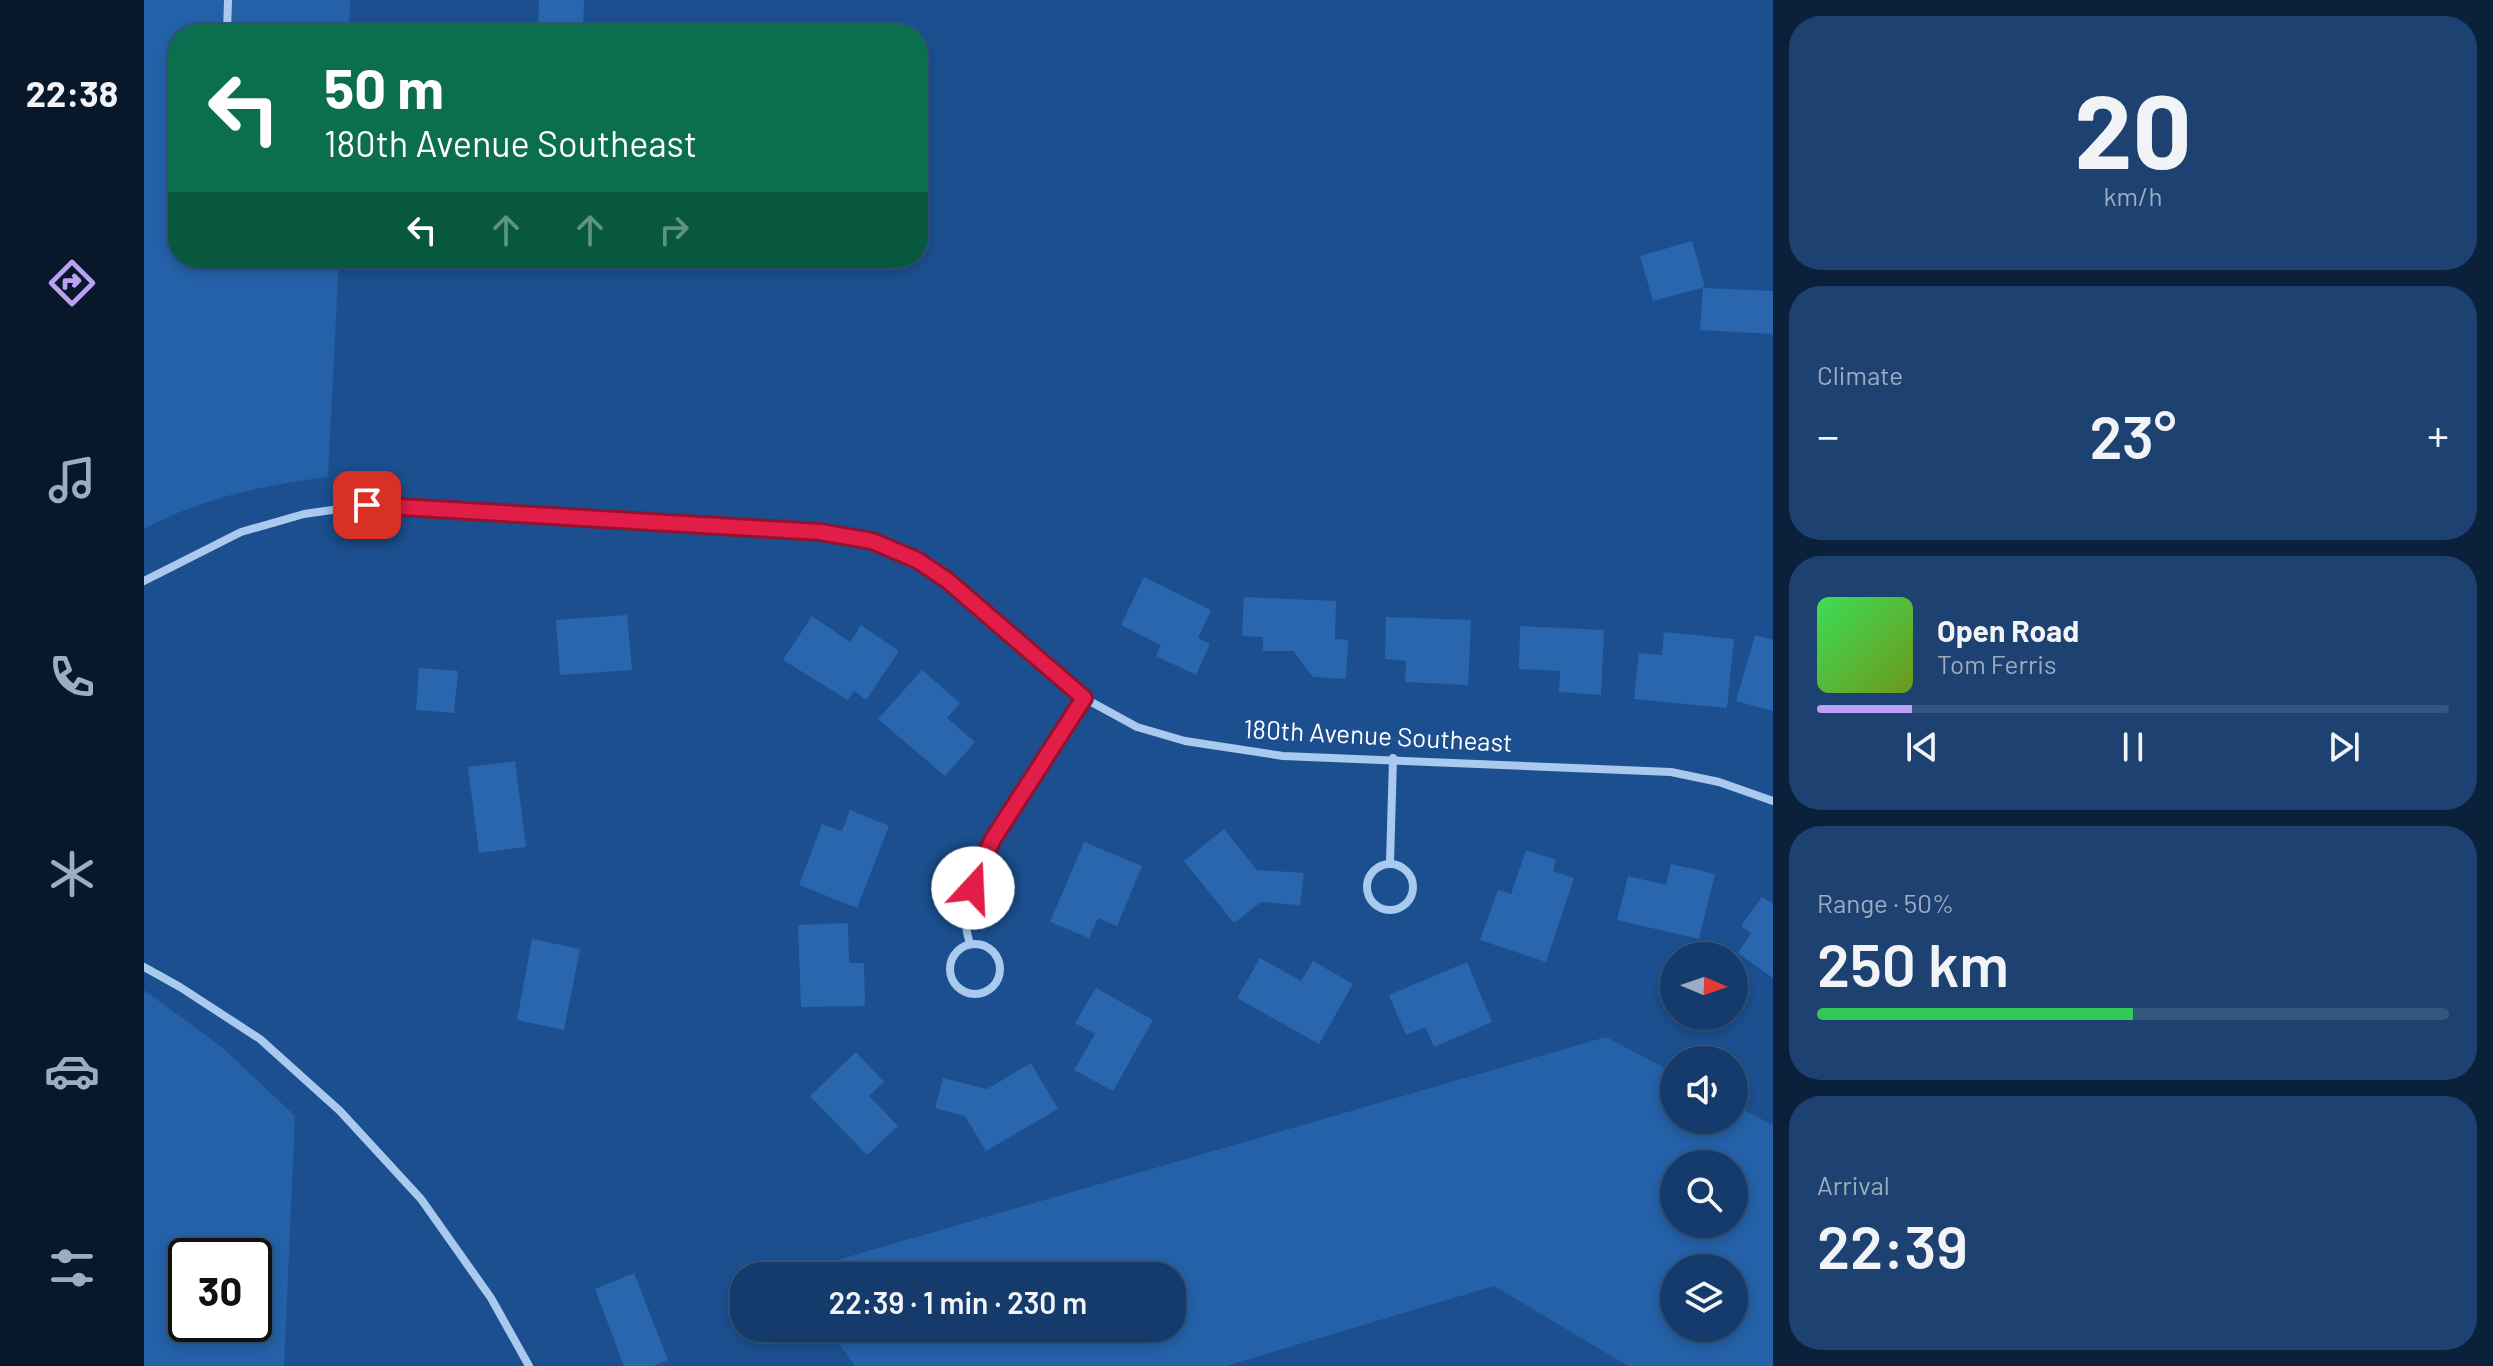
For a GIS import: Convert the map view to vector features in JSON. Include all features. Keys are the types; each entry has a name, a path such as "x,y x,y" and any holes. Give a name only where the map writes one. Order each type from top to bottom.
{"street":[{"path":"227,24 228,0"},
{"name":"180th Avenue Southeast","path":"144,581 241,532 304,514 367,505 820,532 872,541 917,560 947,580 1084,698 1137,727 1185,741 1283,756 1393,758 1671,772 1719,782 1773,801"},
{"path":"970,944 965,924 978,870 993,839 1084,698"},
{"path":"1390,863 1393,758"},
{"path":"1390,863 1407,871 1414,887 1406,904 1390,911 1373,903 1366,886 1374,870 1390,863"},
{"path":"970,944 989,948 1000,964 996,983 980,994 961,990 951,974 954,955 970,944"},
{"path":"144,967 260,1039 340,1111 421,1199 491,1298 529,1366"}],"shaded area":[{"path":"144,0 350,0 349,24 168,24 168,268 338,268 328,477 234,494 188,509 144,529"},
{"path":"144,990 224,1049 295,1116 284,1366 144,1366"},
{"path":"1606,1037 1660,1066 1660,1134 1748,1134 1748,1112 1773,1125 1773,1366 1628,1366 1494,1286 1226,1366 855,1366 838,1342 1186,1342 1186,1262 830,1262"}],"building":[{"path":"539,0 584,0 583,24 538,24"},
{"path":"1692,241 1705,287 1653,301 1640,256"},
{"path":"1703,288 1773,291 1773,334 1700,330"},
{"path":"1144,577 1211,610 1198,638 1210,644 1196,675 1156,656 1161,645 1121,625"},
{"path":"1244,597 1336,601 1335,639 1348,640 1346,679 1313,677 1293,651 1263,651 1263,637 1242,636"},
{"path":"627,615 632,670 560,675 556,620"},
{"path":"812,616 850,642 861,625 899,651 866,700 854,691 848,700 783,660"},
{"path":"1386,617 1471,620 1468,685 1405,682 1406,661 1385,659"},
{"path":"1520,626 1604,630 1601,695 1559,692 1560,671 1519,669"},
{"path":"1664,632 1734,639 1727,708 1634,699 1639,653 1662,655"},
{"path":"1755,635 1773,640 1773,711 1736,701"},
{"path":"419,668 458,671 454,713 416,710"},
{"path":"922,670 960,703 947,718 975,742 945,776 878,719"},
{"path":"515,761 526,847 479,853 468,767"},
{"path":"850,810 889,826 857,908 799,885 822,824 842,831"},
{"path":"1224,829 1257,870 1304,873 1300,905 1261,902 1234,923 1184,861"},
{"path":"1084,842 1142,866 1117,926 1098,918 1089,938 1050,922"},
{"path":"1526,850 1556,860 1553,871 1574,878 1546,962 1480,940 1498,890 1511,894"},
{"path":"1671,864 1715,874 1699,939 1617,920 1628,876 1666,885"},
{"path":"1762,897 1773,904 1773,978 1748,960 1748,942 1745,942 1751,933 1741,926"},
{"path":"848,923 849,963 864,963 865,1006 801,1007 798,925"},
{"path":"532,939 580,949 564,1030 517,1020"},
{"path":"1260,958 1301,981 1313,961 1353,984 1319,1044 1237,998"},
{"path":"1467,962 1492,1022 1434,1047 1425,1027 1406,1035 1389,995"},
{"path":"1096,988 1153,1020 1113,1091 1074,1070 1095,1034 1075,1023"},
{"path":"856,1052 884,1082 869,1096 898,1126 867,1155 810,1096"},
{"path":"1031,1063 1058,1109 986,1151 965,1116 935,1108 943,1078 987,1089"},
{"path":"634,1273 668,1360 653,1366 624,1366 595,1289"}],"route":[{"path":"367,505 820,532 872,541 917,560 947,580 1084,698 993,839 973,888"}]}
